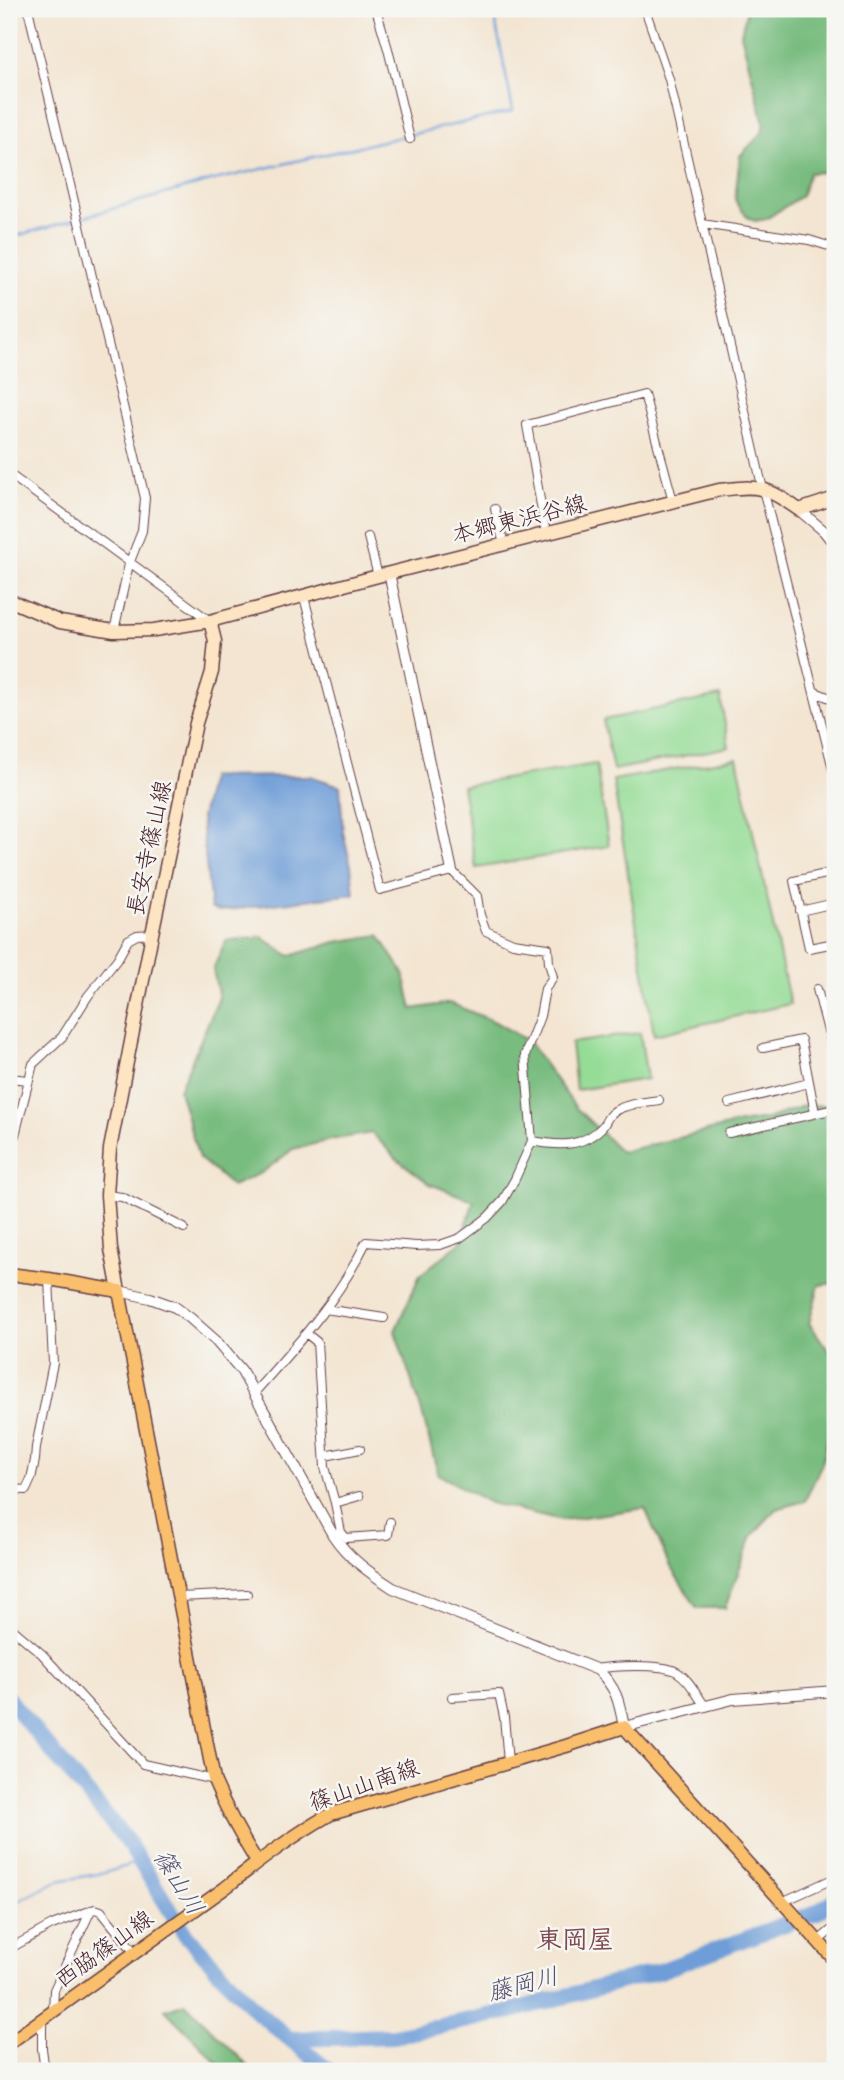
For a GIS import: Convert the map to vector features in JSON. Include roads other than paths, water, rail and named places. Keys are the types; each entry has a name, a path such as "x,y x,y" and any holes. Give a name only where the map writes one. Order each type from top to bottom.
{"main road":[{"name":"本郷東浜谷線","path":"210,621 719,490 744,487 765,489"},
{"path":"765,489 799,510 835,498"},
{"path":"9,600 60,622 114,631 154,630 210,621"},
{"name":"長安寺篠山線","path":"119,1291 111,1249 107,1195 110,1149 197,723 212,672 215,641 210,621"},
{"path":"9,1274 119,1291 214,1780 230,1817 257,1862"},
{"path":"624,1727 835,1959"},
{"name":"篠山山南線","path":"257,1862 301,1830 331,1814 624,1727"},
{"name":"西脇篠山線","path":"9,2043 225,1888 257,1862"}],"street":[{"path":"28,9 145,498 142,531 129,564 114,631"},
{"path":"376,9 410,139"},
{"path":"645,9 669,79 760,477 815,692 832,747 835,777"},
{"path":"702,224 809,240 835,247"},
{"path":"546,534 527,425 644,394 673,501"},
{"path":"9,474 210,621"},
{"path":"495,509 504,544"},
{"path":"799,510 824,531 835,545"},
{"path":"254,1393 307,1334 354,1267 366,1241 416,1246 440,1245 460,1238 486,1219 502,1202 532,1141 525,1055 540,1016 545,989 553,977 548,948 513,943 486,931 477,896 452,870 384,575 368,537"},
{"path":"304,597 380,890 452,870"},
{"path":"815,692 835,700"},
{"path":"835,872 794,881 808,948 835,943"},
{"path":"800,911 835,903"},
{"path":"9,1146 15,1135 33,1064 62,1037 128,940 137,935 152,934"},
{"path":"817,989 834,1046 835,1076"},
{"path":"763,1048 801,1040 815,1113"},
{"path":"9,1078 27,1080"},
{"path":"729,1103 809,1083"},
{"path":"532,1141 576,1144 601,1128 613,1111 637,1103 659,1100"},
{"path":"729,1133 835,1109"},
{"path":"107,1195 122,1197 184,1228"},
{"path":"9,1489 26,1490 31,1479 46,1403 53,1363 49,1279"},
{"path":"119,1291 175,1307 216,1341 241,1370 337,1534 346,1538 388,1535 390,1522"},
{"path":"324,1310 384,1318"},
{"path":"307,1334 317,1342 325,1467 335,1503 337,1534 340,1546 366,1570 393,1588 595,1670 610,1682 619,1698 624,1727 733,1699 835,1691"},
{"path":"325,1456 360,1449"},
{"path":"335,1503 359,1496"},
{"path":"179,1597 247,1594"},
{"path":"9,1626 42,1654 143,1764 214,1780"},
{"path":"595,1670 615,1666 675,1671 687,1680 705,1706"},
{"path":"452,1697 499,1694 505,1717 508,1762"},
{"path":"785,1905 835,1878"},
{"path":"54,2011 54,1990 91,1910"},
{"path":"9,1949 52,1925 91,1910 101,1911 136,1952"},
{"path":"815,1937 835,1927"},
{"path":"42,2019 45,2071"}],"water":[{"path":"310,776 340,786 343,832 354,894 220,911 211,908 201,818 210,777"}],"waterway":[{"path":"9,238 214,180 513,111 493,9"},
{"name":"篠山川","path":"9,1700 127,1841 185,1934 257,2012 329,2071"},
{"path":"9,1906 57,1881 104,1873 140,1862"},
{"name":"藤岡川","path":"290,2039 394,2036 511,2011 660,1971 817,1912 835,1900"}],"district":[{"name":"東岡屋","path":"575,1940"}]}
